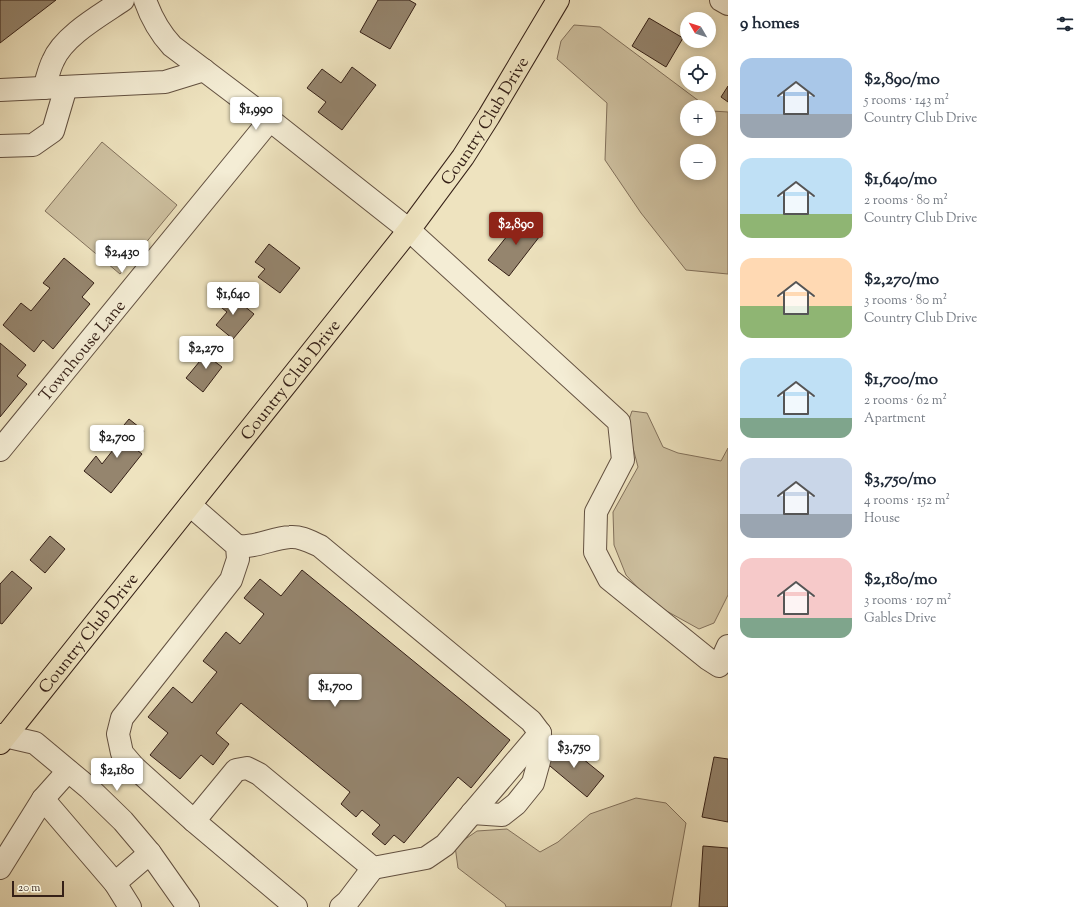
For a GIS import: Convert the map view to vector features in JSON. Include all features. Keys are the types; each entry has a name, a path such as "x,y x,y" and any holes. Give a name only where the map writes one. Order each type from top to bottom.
{"main road":[{"name":"Country Club Drive","path":"2,738 409,230 458,163 485,122 558,0"}],"street":[{"path":"44,88 53,60 64,42 123,0"},
{"path":"144,0 151,16 164,37 172,46 270,120 409,230 619,422 623,460 596,512 595,552 609,579 708,659 724,669 728,646"},
{"path":"721,0 728,4"},
{"path":"0,90 165,82 204,70"},
{"path":"0,146 33,145 54,131 66,87"},
{"name":"Townhouse Lane","path":"0,450 270,120"},
{"path":"190,504 237,546 248,547 291,536 307,539 320,546 531,721 540,733 445,845 426,858 374,868 348,902 341,907"},
{"path":"237,546 238,559 231,580 122,718 118,734 122,753 130,762 194,821 296,907"},
{"path":"2,738 35,743 89,788 118,817 150,853 188,907"},
{"path":"194,821 236,770 247,768 259,774 374,868"},
{"path":"0,868 43,799 68,771"},
{"path":"43,799 115,883 130,907"},
{"path":"115,883 150,853"}],"shaded area":[{"path":"574,25 600,27 680,87 680,92 687,92 698,100 680,100 680,136 716,136 716,111 728,112 728,274 686,270 641,213 605,160 607,103 557,59 561,41"},
{"path":"102,142 177,205 120,274 45,211"},
{"path":"632,411 647,413 663,447 678,453 721,461 728,448 728,595 714,623 699,629 652,603 626,575 614,545 613,512 638,467 627,425"},
{"path":"636,798 666,803 686,823 671,907 506,907 505,904 458,868 455,846 477,831 507,829 540,852 558,842 590,814"}],"building":[{"path":"0,0 56,0 0,43"},
{"path":"378,0 409,0 416,4 390,49 360,32"},
{"path":"649,18 680,36 680,43 666,67 632,46"},
{"path":"352,67 376,85 342,130 318,112 326,102 307,88 322,69 341,83"},
{"path":"728,86 728,102 721,97"},
{"path":"523,216 543,232 509,276 488,260"},
{"path":"269,244 300,268 280,293 258,277 265,269 255,262"},
{"path":"64,258 94,283 82,297 90,304 53,349 43,340 34,352 3,325 21,303 31,311 50,288 43,283"},
{"path":"227,292 254,314 233,339 216,325 227,312 217,304"},
{"path":"0,343 26,365 17,376 27,384 0,417"},
{"path":"213,345 222,352 214,361 222,367 203,392 186,378"},
{"path":"129,419 144,431 132,446 142,454 111,493 84,471 96,456 102,464 124,436 119,431"},
{"path":"50,536 65,549 45,573 30,560"},
{"path":"302,570 510,740 471,788 458,777 404,843 394,835 385,845 372,834 380,825 362,810 356,817 341,804 350,792 241,703 216,733 229,744 213,765 201,755 180,779 150,755 168,733 148,717 173,687 192,703 217,672 203,661 226,632 240,644 264,614 244,598 260,579 281,596"},
{"path":"12,571 32,588 2,624 0,623 0,584"},
{"path":"561,741 604,776 587,797 544,761"},
{"path":"714,757 728,759 728,822 702,817"},
{"path":"703,846 728,848 728,907 699,907"}]}
